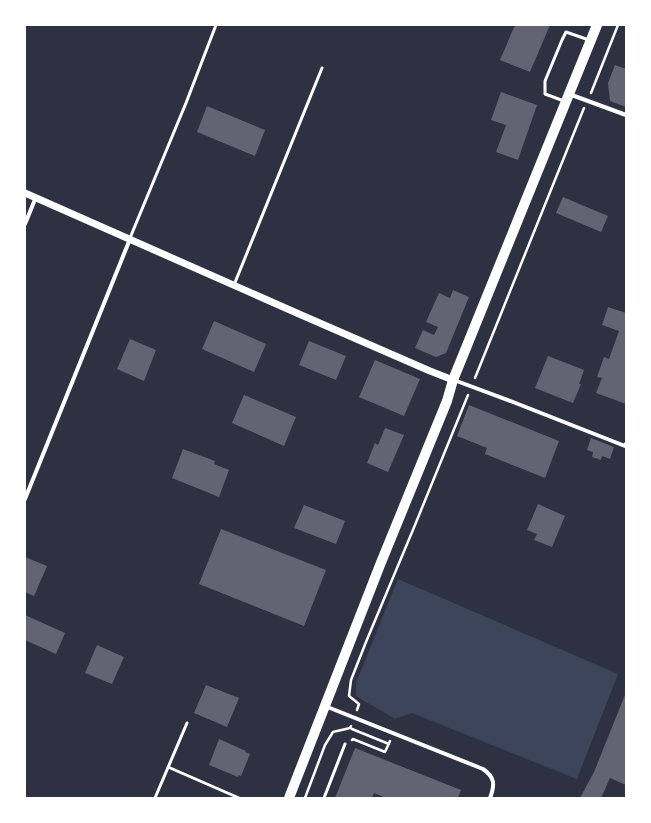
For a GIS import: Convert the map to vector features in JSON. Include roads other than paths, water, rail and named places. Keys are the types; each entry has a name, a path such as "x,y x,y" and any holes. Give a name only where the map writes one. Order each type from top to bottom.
{"main road":[{"path":"289,798 447,401 453,380 597,25"}],"street":[{"path":"567,98 588,100 626,115"},
{"path":"25,193 430,371 625,446 626,444"},
{"path":"25,224 36,197"},
{"path":"25,499 130,238"},
{"path":"325,706 483,769 490,774 494,785 490,798"}],"lane":[{"path":"130,238 186,103 216,25"},
{"path":"567,98 545,94 545,81 566,32 590,41"},
{"path":"234,285 322,68"},
{"path":"155,798 187,723"},
{"path":"324,798 345,744"},
{"path":"168,767 239,798"}]}
